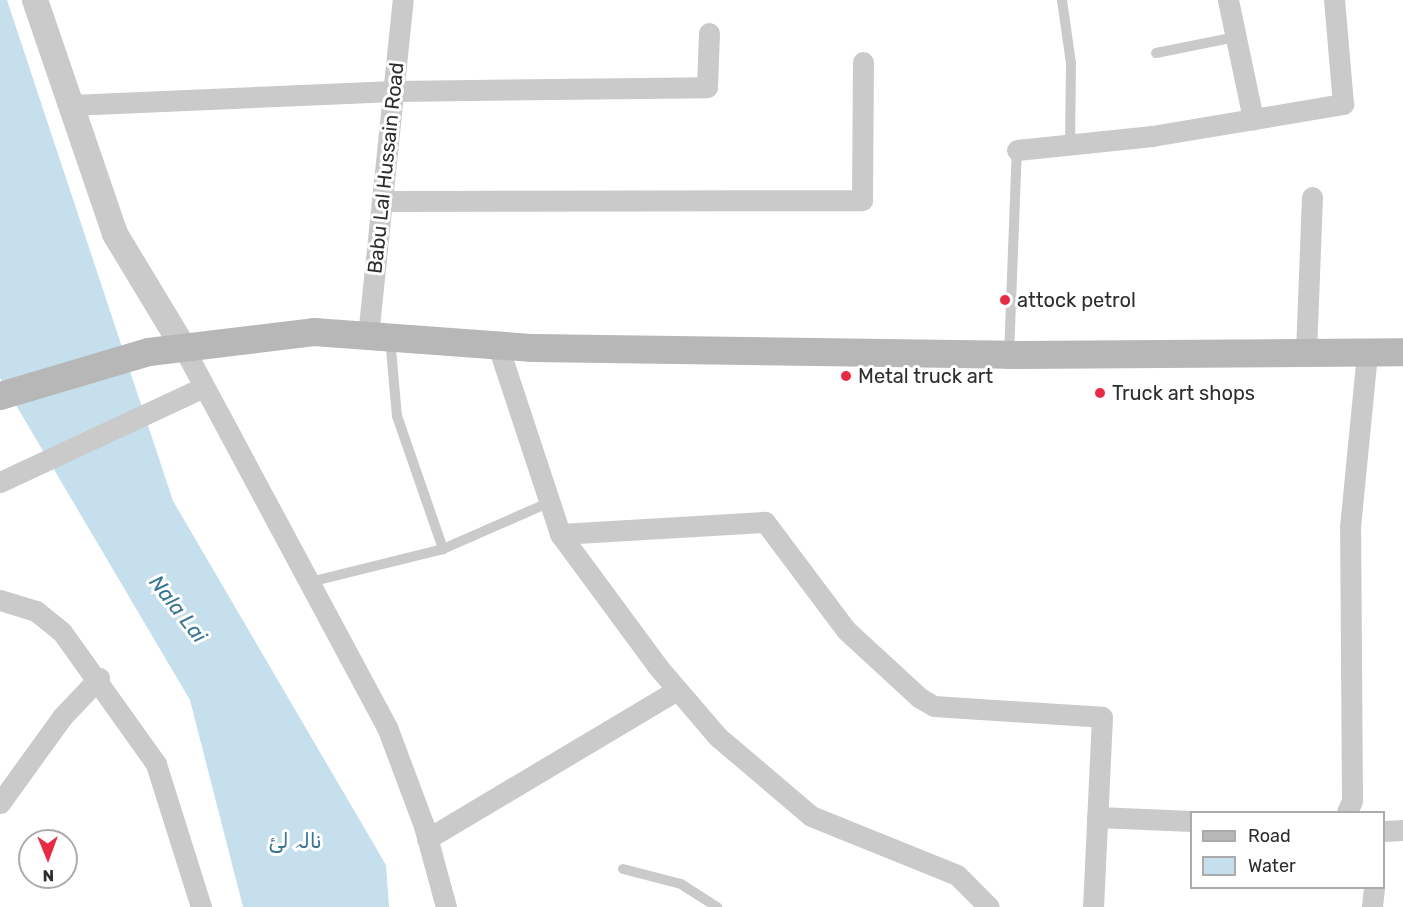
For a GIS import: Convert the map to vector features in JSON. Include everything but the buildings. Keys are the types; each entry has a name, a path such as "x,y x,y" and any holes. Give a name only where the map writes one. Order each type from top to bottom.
{"main road":[{"path":"0,396 149,352 182,345 314,332 498,346 1009,355 1403,352"}],"street":[{"path":"35,0 115,234 182,345 202,388 306,583 387,727 428,839 446,907"},
{"name":"Babu Lal Hussain Road","path":"379,337 382,201 403,0"},
{"path":"1228,0 1253,119"},
{"path":"1017,150 1070,146 1343,104 1334,0"},
{"path":"71,105 394,90 707,87 709,33"},
{"path":"382,201 861,200 863,62"},
{"path":"1306,353 1312,197"},
{"path":"498,346 560,534 677,690 718,737 811,816 957,875 989,907"},
{"path":"1348,811 1352,801 1350,526 1367,353"},
{"path":"0,482 202,388"},
{"path":"560,534 765,522 846,630 920,698 934,706 1102,717 1093,907"},
{"path":"0,600 36,611 62,632 99,678 156,765 201,907"},
{"path":"0,803 62,717 99,678"},
{"path":"428,839 677,690"},
{"path":"1097,817 1190,821"},
{"path":"1385,831 1403,830"},
{"path":"1372,907 1374,889"}],"lane":[{"path":"1062,0 1071,63 1070,146"},
{"path":"1156,53 1236,37"},
{"path":"1009,355 1017,150"},
{"path":"379,337 397,416 443,549"},
{"path":"306,583 443,549 550,502"},
{"path":"623,869 681,884 717,907"}],"water":[{"name":"نالہ لئ","path":"0,0 7,0 173,501 386,865 389,907 243,907 190,700 0,378"}],"place":[{"name":"attock petrol","path":"1005,300"},
{"name":"Metal truck art","path":"846,376"},
{"name":"Truck art shops","path":"1100,393"}],"water label":[{"name":"Nala Lai","path":"178,609"}]}
